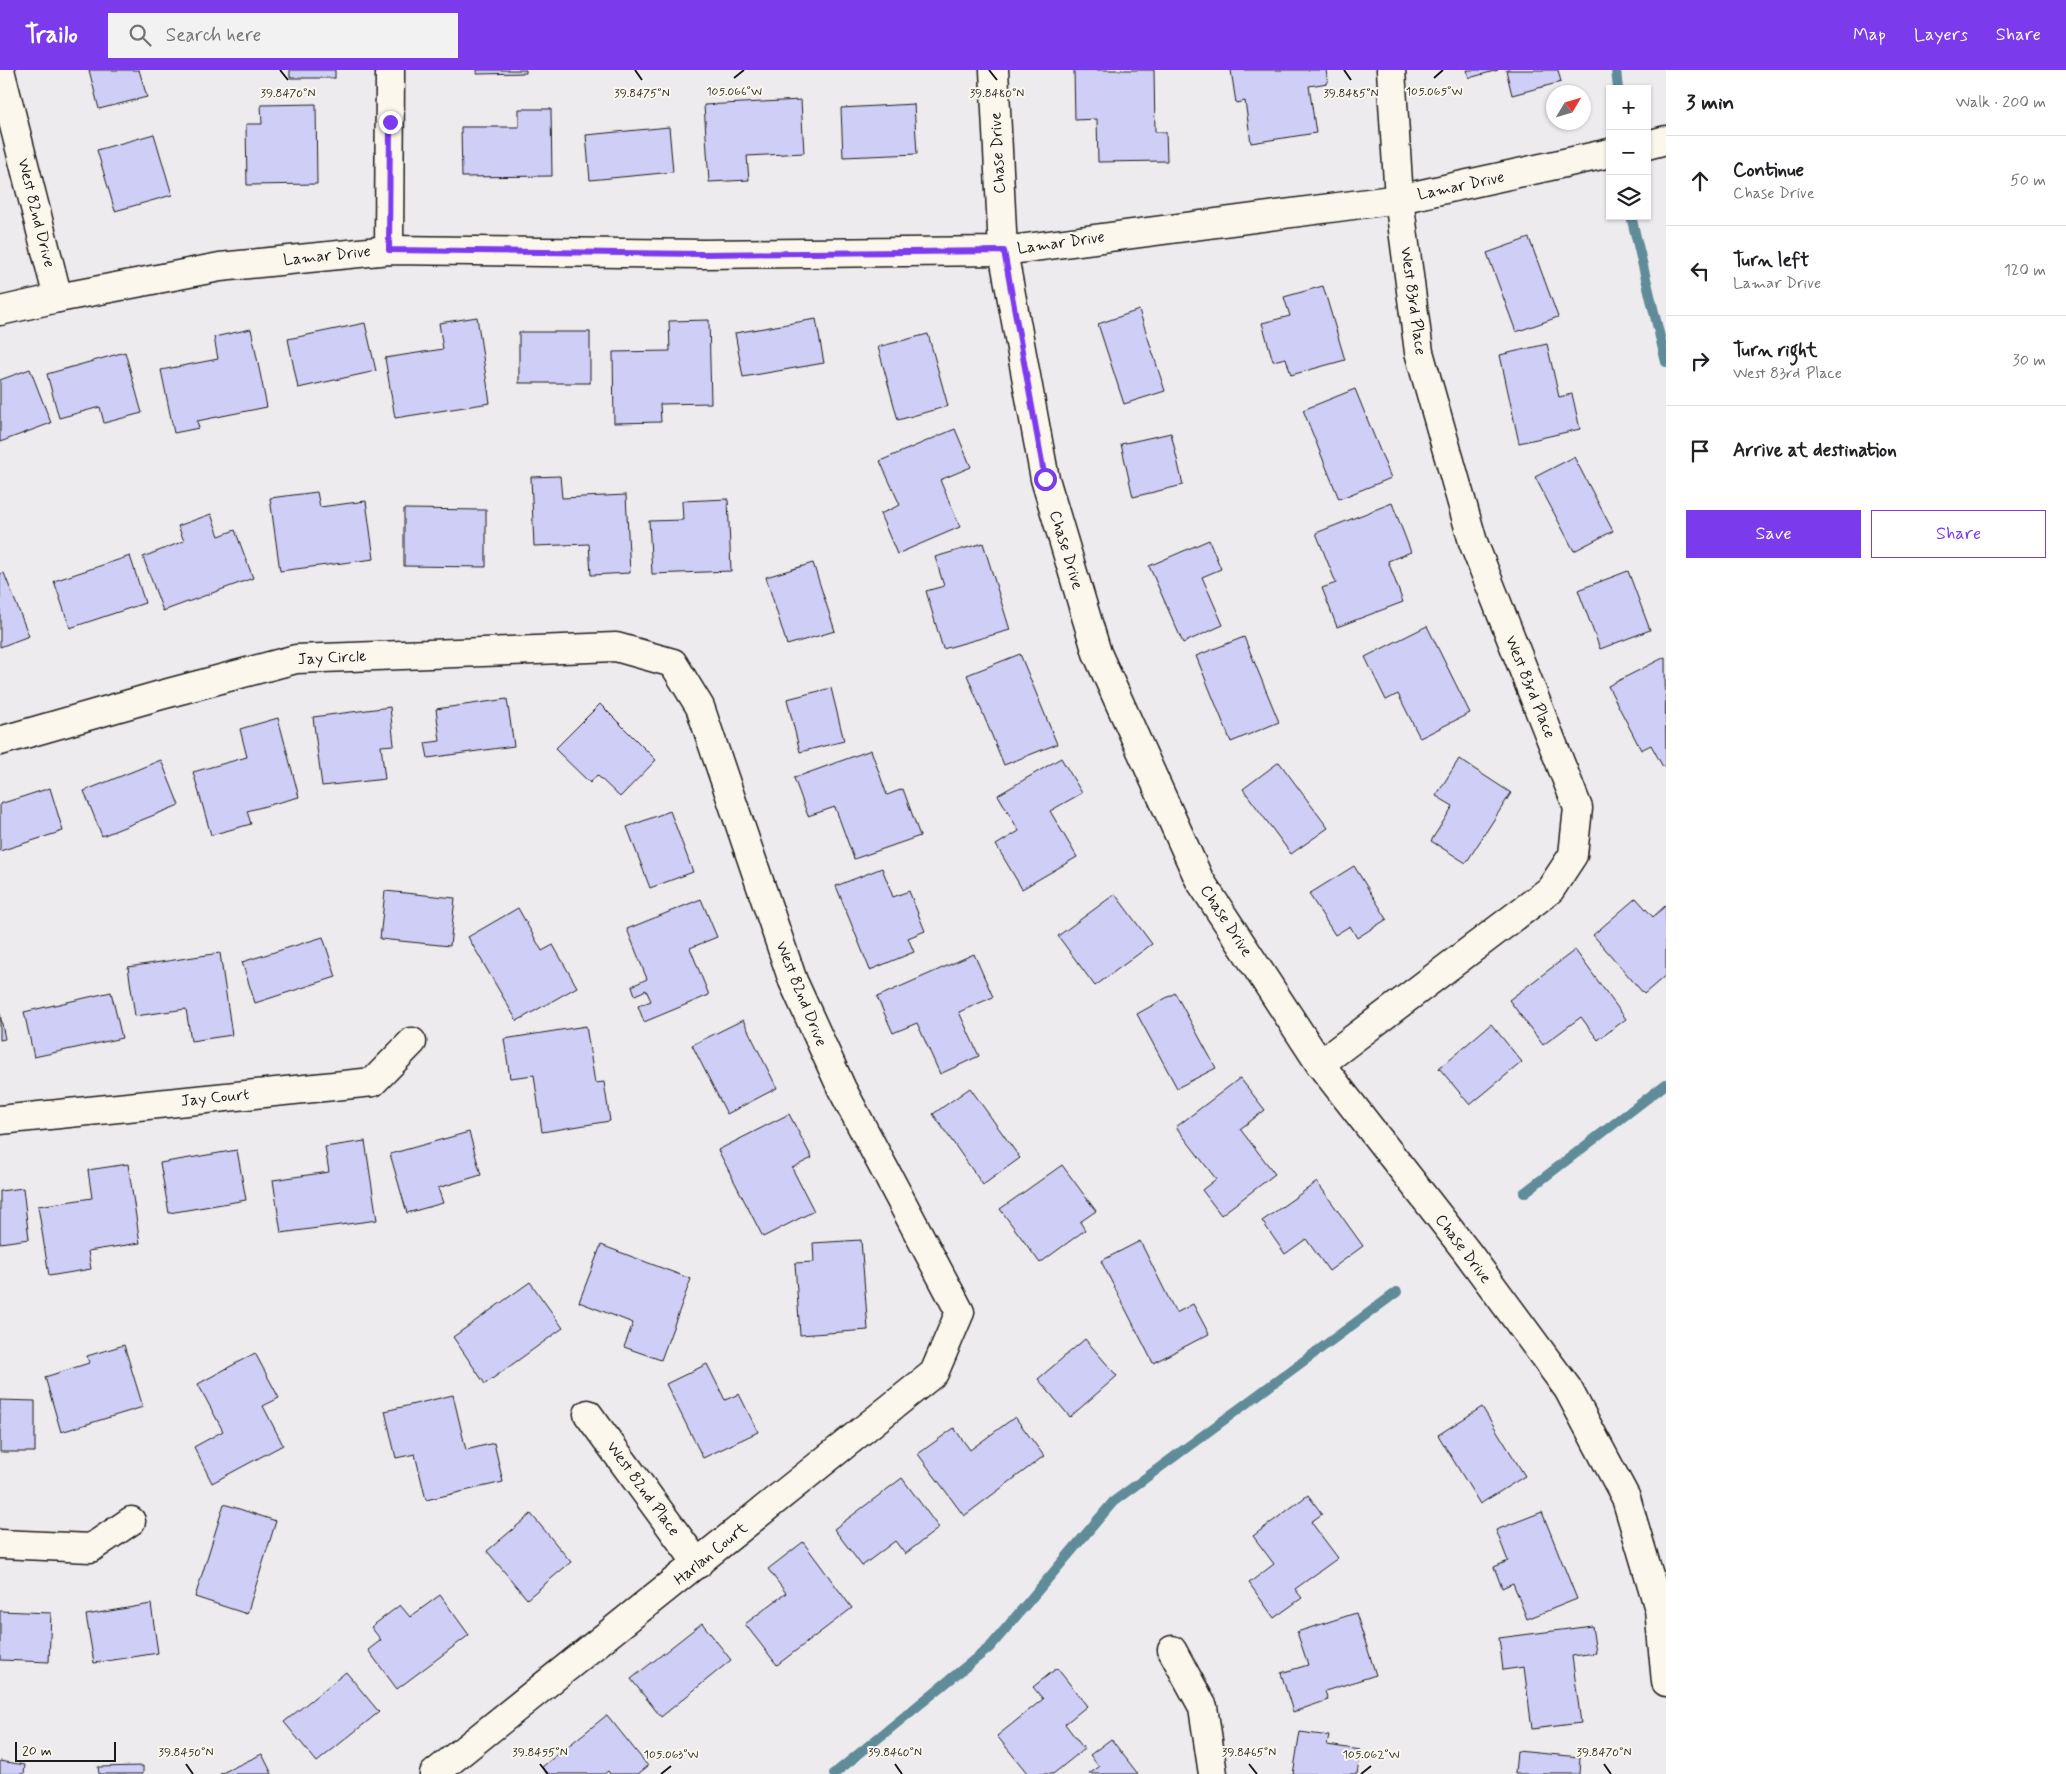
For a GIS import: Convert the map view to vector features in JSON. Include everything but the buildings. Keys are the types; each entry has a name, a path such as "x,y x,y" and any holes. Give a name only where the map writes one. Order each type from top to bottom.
{"street":[{"name":"West 82nd Drive","path":"0,70 58,298"},
{"path":"389,250 390,70"},
{"name":"Chase Drive","path":"994,70 1004,251 1045,479 1098,653 1199,879 1320,1064 1467,1252 1568,1390 1626,1498 1659,1609 1666,1682"},
{"name":"West 83rd Place","path":"1320,1064 1550,890 1572,855 1578,808 1473,542 1419,352 1399,199 1391,70"},
{"path":"1651,144 1666,140"},
{"name":"Lamar Drive","path":"0,311 220,266 389,250 702,254 1004,251 1399,199 1606,155"},
{"name":"Jay Circle","path":"0,742 161,695 296,659 616,647 673,663"},
{"name":"West 82nd Drive","path":"673,663 700,707 793,982 842,1089 960,1312"},
{"name":"Jay Court","path":"0,1120 373,1082 412,1042"},
{"name":"Harlan Court","path":"434,1774 934,1373 960,1312"},
{"name":"West 82nd Place","path":"588,1414 698,1564"},
{"path":"0,1544 91,1548 131,1521"},
{"path":"1172,1650 1203,1707 1213,1774"}],"waterway":[{"path":"1616,70 1618,85"},
{"path":"1632,220 1666,362"},
{"path":"1524,1193 1666,1084"},
{"path":"834,1774 990,1647 1113,1502 1397,1292"}],"route":[{"path":"390,122 389,250 702,254 1004,251 1045,479"}]}
